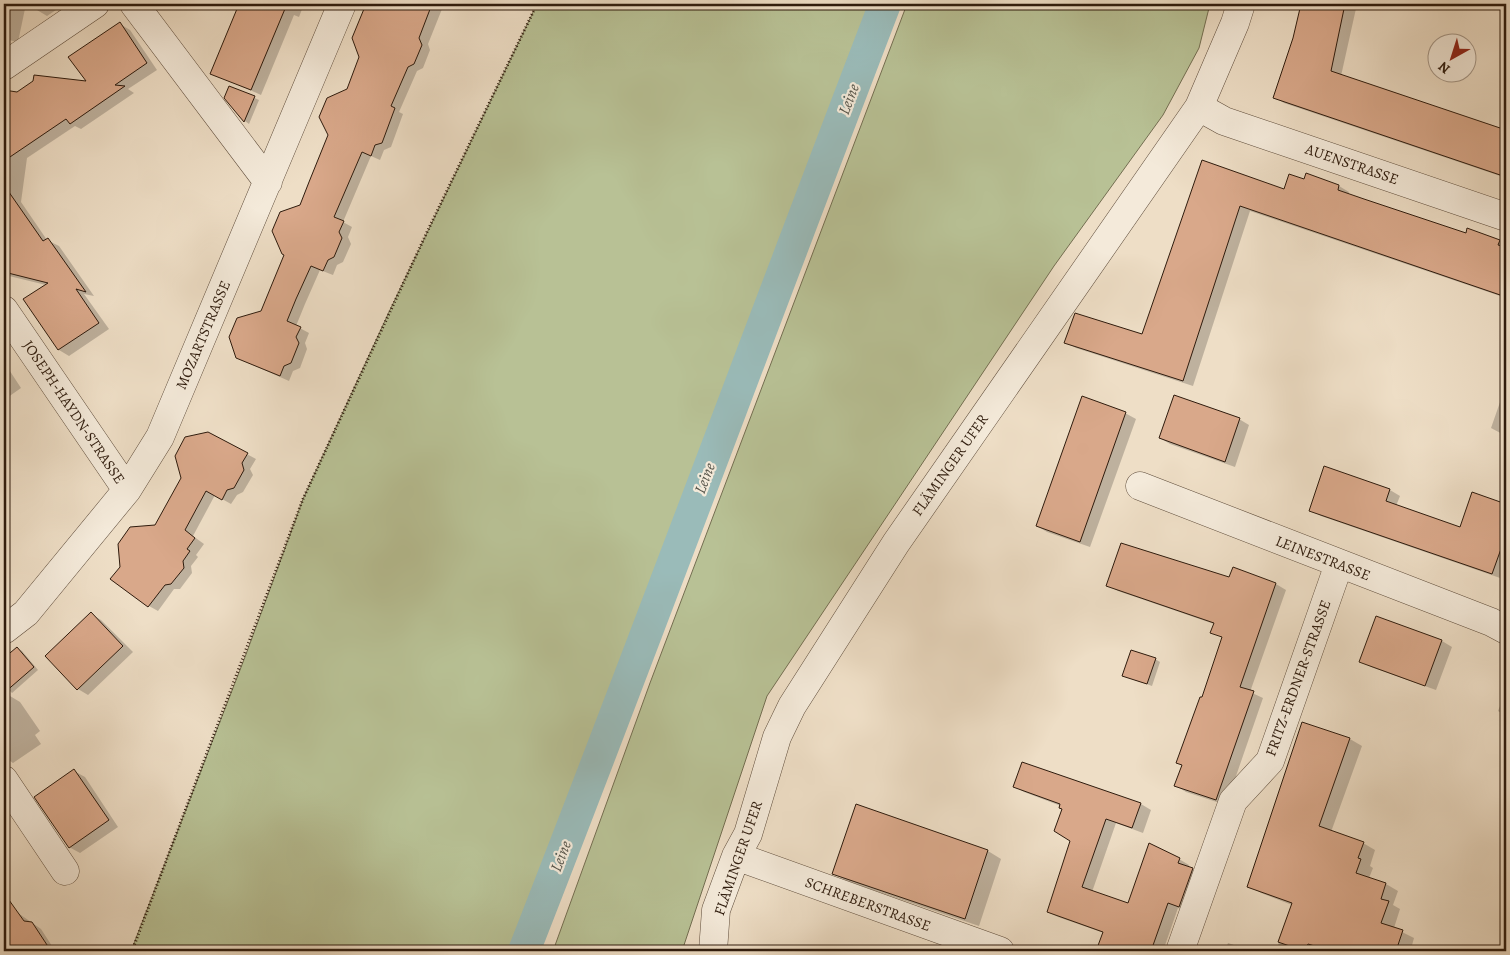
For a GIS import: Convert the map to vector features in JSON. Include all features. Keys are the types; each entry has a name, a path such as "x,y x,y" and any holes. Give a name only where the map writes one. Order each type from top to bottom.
{"street":[{"path":"4,66 96,4"},
{"path":"134,4 268,182"},
{"name":"MOZARTSTRASSE","path":"4,630 26,613 127,490 160,437 342,4"},
{"name":"FLÄMINGER UFER","path":"713,951 716,910 736,856 748,834 777,737 792,706 902,535 1199,107 1235,23 1241,4"},
{"name":"AUENSTRASSE","path":"1199,107 1224,121 1506,217"},
{"name":"JOSEPH-HAYDN-STRASSE","path":"4,310 127,490"},
{"name":"LEINESTRASSE","path":"1140,486 1491,622 1506,630"},
{"name":"FRITZ-ERDNER-STRASSE","path":"1180,951 1233,801 1270,761 1339,564"},
{"path":"4,780 65,871"},
{"name":"SCHREBERSTRASSE","path":"736,856 1000,951"}],"path":[{"path":"132,951 302,499 428,230 537,4"}],"green space":[{"path":"537,4 885,4 817,178 526,951 131,951 245,657 303,499 389,312"},
{"path":"907,4 1210,4 1199,48 1163,115 1054,266 767,696 682,951 553,951 650,683"}],"building":[{"path":"239,4 287,4 251,90 210,74"},
{"path":"366,4 432,4 419,38 422,45 414,64 408,67 391,106 395,108 382,143 375,145 371,156 362,152 334,217 344,221 339,232 342,238 334,257 328,260 323,271 311,266 287,321 301,327 296,337 299,343 291,363 284,366 280,376 236,358 229,337 237,318 261,311 284,255 272,231 280,212 300,205 328,135 319,117 327,98 347,89 359,57 352,38"},
{"path":"1301,4 1345,4 1331,71 1506,130 1506,177 1273,98 1293,38"},
{"path":"120,22 147,63 115,85 125,86 70,124 66,119 4,161 4,90 17,92 33,81 34,75 86,81 68,57"},
{"path":"229,86 255,96 244,122 224,98"},
{"path":"1202,160 1284,189 1289,174 1304,179 1306,173 1339,185 1338,190 1364,199 1466,233 1467,228 1500,240 1498,245 1506,247 1506,297 1240,206 1183,381 1064,343 1075,313 1142,334"},
{"path":"4,185 43,241 48,238 86,292 76,289 99,323 58,350 23,299 48,283 4,272"},
{"path":"1174,395 1240,418 1225,462 1159,438"},
{"path":"1082,396 1126,412 1080,542 1036,526"},
{"path":"208,432 248,453 242,463 244,470 234,488 227,490 222,500 206,491 185,530 195,538 187,549 190,551 183,561 184,568 171,584 165,585 148,607 110,579 120,567 118,544 130,527 155,525 181,478 175,456 185,437"},
{"path":"1324,466 1390,489 1386,501 1460,527 1472,492 1506,504 1506,535 1492,574 1309,511"},
{"path":"1121,543 1229,577 1233,567 1276,583 1240,687 1254,691 1216,800 1174,786 1182,765 1176,763 1200,697 1202,697 1222,637 1210,633 1214,623 1106,586"},
{"path":"91,612 123,646 77,690 45,656"},
{"path":"1376,616 1442,640 1425,686 1359,662"},
{"path":"17,647 34,667 4,693 4,658"},
{"path":"1131,650 1156,658 1147,684 1122,676"},
{"path":"1302,722 1350,738 1319,826 1364,842 1358,858 1361,859 1356,873 1386,883 1381,899 1389,901 1381,923 1403,930 1396,951 1331,951 1308,944 1304,951 1278,942 1292,903 1247,887"},
{"path":"1022,762 1141,803 1132,828 1106,819 1082,887 1128,903 1149,843 1180,858 1178,863 1193,868 1179,907 1168,903 1151,951 1096,951 1103,932 1047,912 1070,841 1054,831 1062,809 1059,808 1060,804 1013,787"},
{"path":"74,769 109,820 69,848 34,797"},
{"path":"856,804 988,850 965,919 832,874"},
{"path":"4,893 24,921 32,922 51,951 4,951"}],"waterway":[{"name":"Leine","path":"524,951 885,4"}]}
